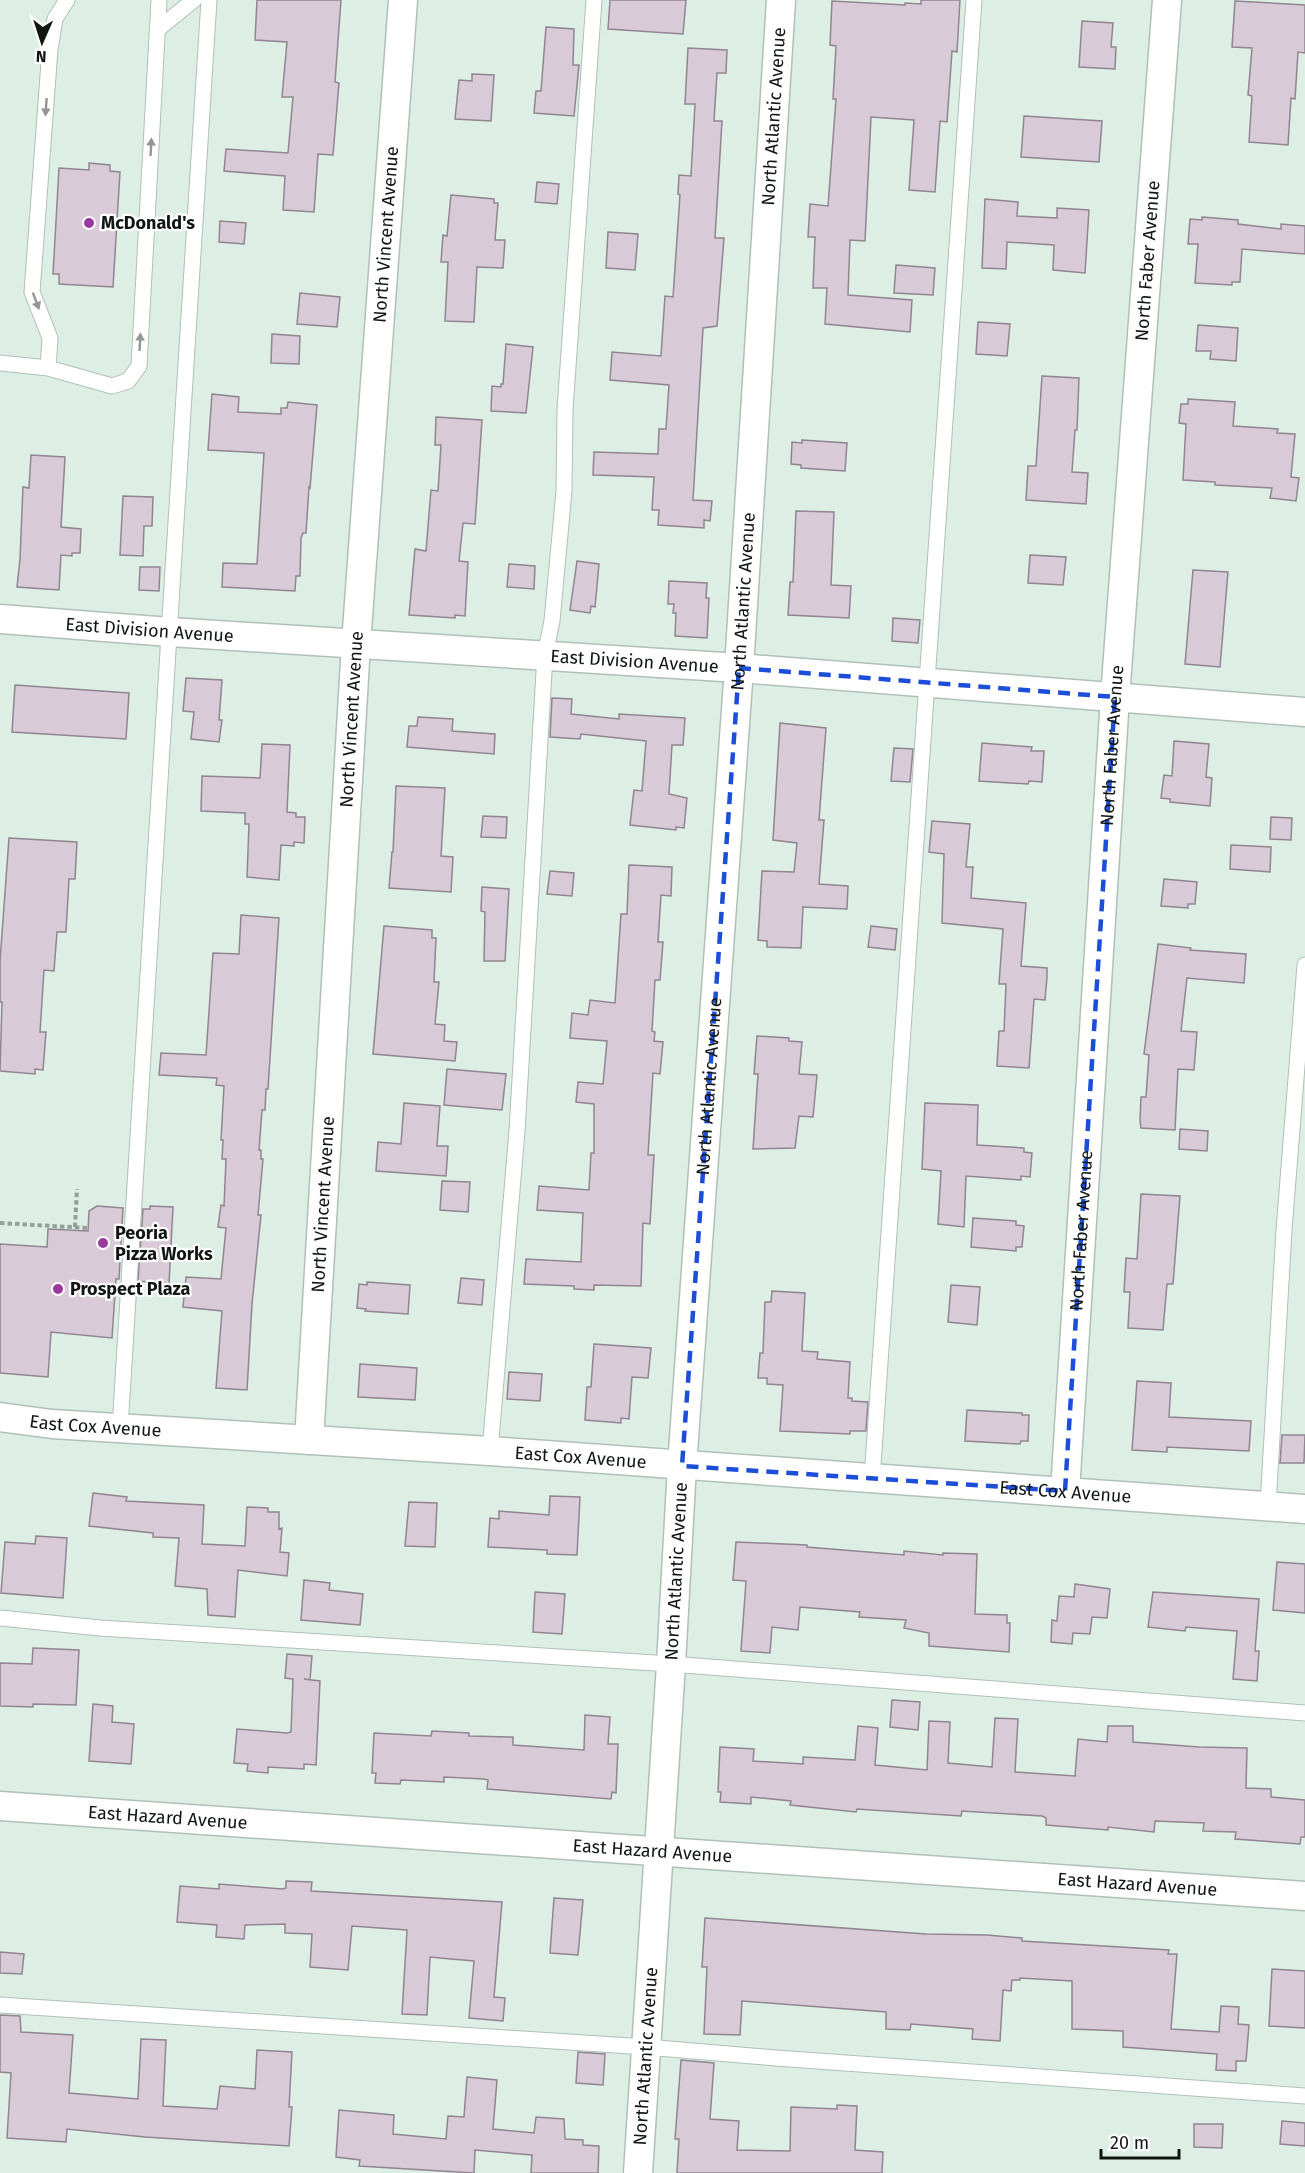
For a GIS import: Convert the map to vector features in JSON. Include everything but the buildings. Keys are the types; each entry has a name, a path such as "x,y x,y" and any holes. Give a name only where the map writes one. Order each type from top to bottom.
{"street":[{"name":"North Vincent Avenue","path":"309,1440 356,644 403,0"},
{"name":"North Atlantic Avenue","path":"638,2173 682,1466 739,668 781,0"},
{"name":"North Faber Avenue","path":"1065,1491 1115,697 1167,0"},
{"name":"East Division Avenue","path":"0,619 739,668 1305,712"},
{"name":"East Cox Avenue","path":"0,1417 52,1424 490,1451 1305,1509"},
{"name":"East Hazard Avenue","path":"0,1806 1305,1896"}],"lane":[{"path":"48,368 50,338 32,292 50,49 55,19 67,0"},
{"path":"0,363 48,368 112,386 128,381 139,366 159,0"},
{"path":"158,29 194,0"},
{"path":"120,1428 135,1150 209,0"},
{"path":"490,1451 517,1131 545,656 552,621 564,491 565,409 594,0"},
{"path":"872,1479 974,0"},
{"path":"1268,1506 1284,1230 1305,965"},
{"path":"0,1618 100,1628 671,1664 1305,1713"},
{"path":"0,2005 646,2047 1305,2096"}],"path":[{"path":"75,1227 76,1189"},
{"path":"0,1223 88,1228"}],"highlighted area":[{"path":"739,668 1115,697 1065,1491 682,1466"}],"place":[{"name":"McDonald's","path":"89,223"},
{"name":"Peoria Pizza Works","path":"103,1243"},
{"name":"Prospect Plaza","path":"58,1289"}]}
